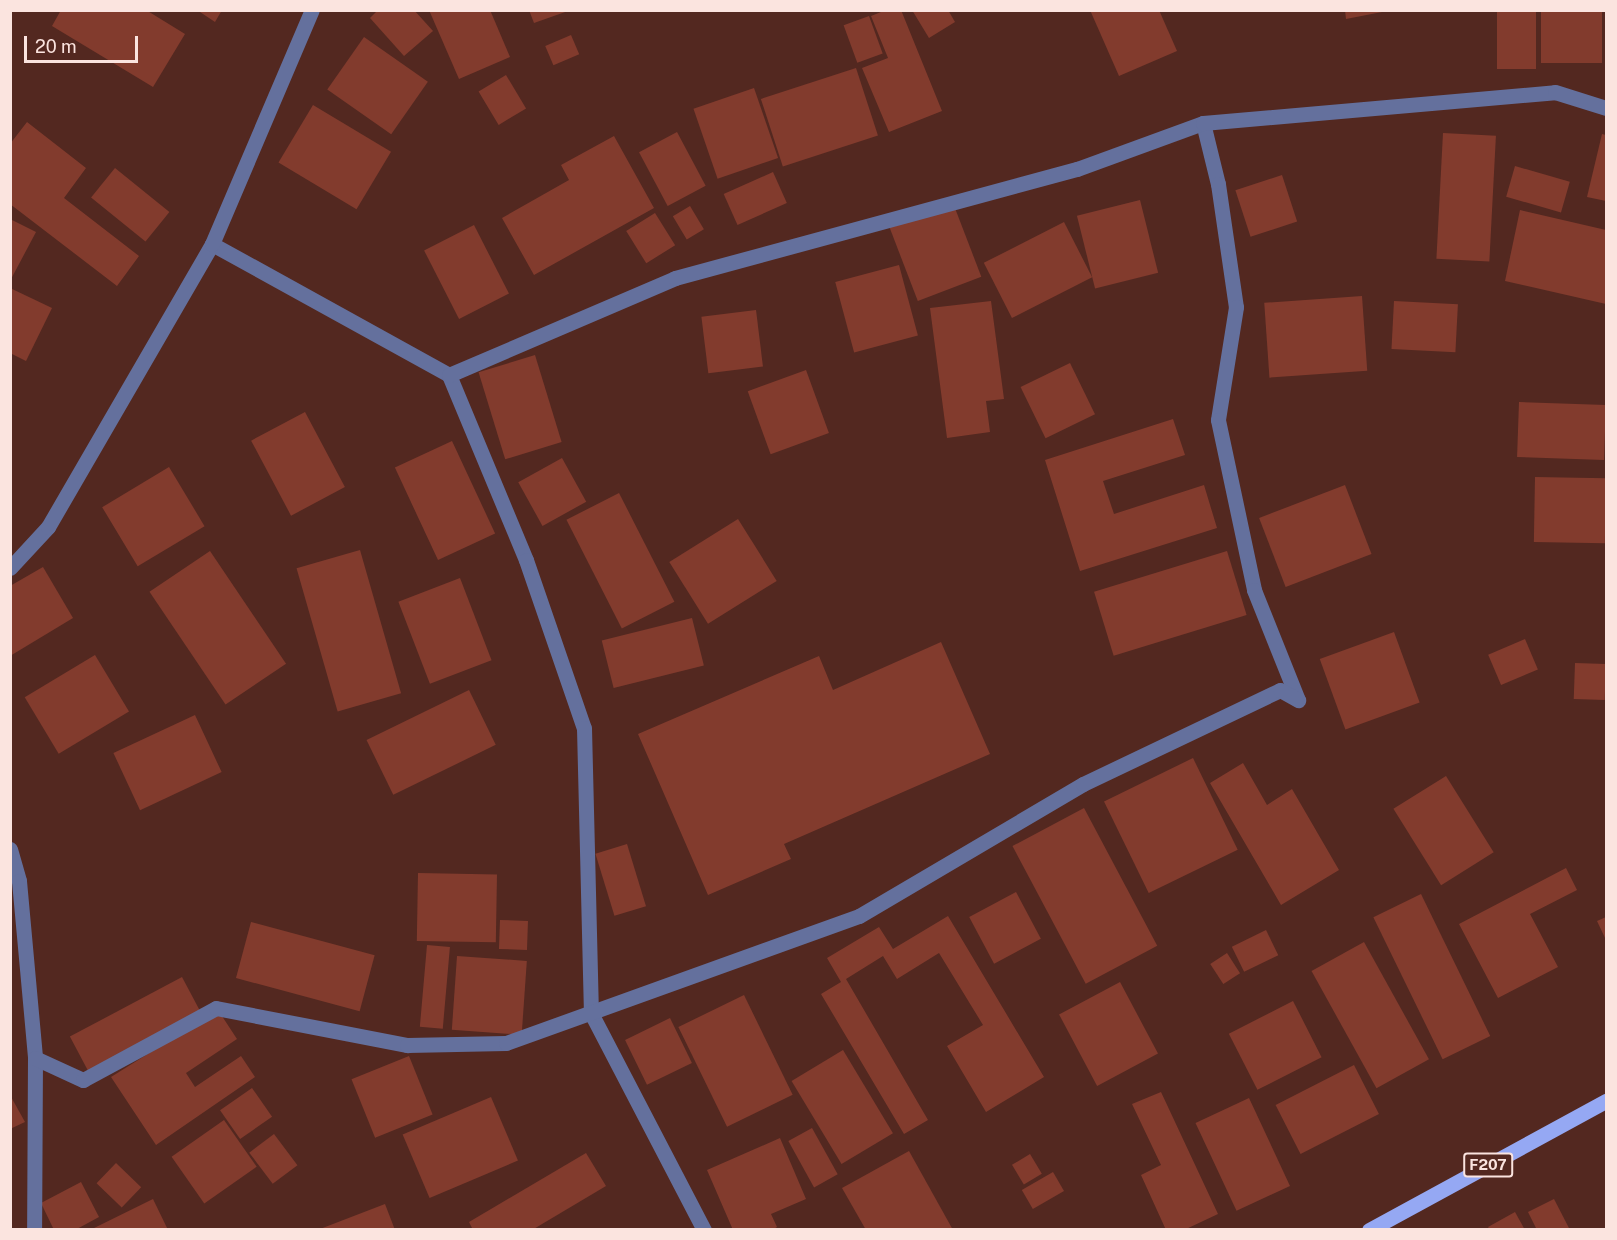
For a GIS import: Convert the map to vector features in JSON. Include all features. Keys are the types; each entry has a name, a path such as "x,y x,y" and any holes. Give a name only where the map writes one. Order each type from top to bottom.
{"main road":[{"name":"F207","path":"1369,1230 1606,1101"}],"street":[{"path":"10,568 48,527 212,244 312,10"},
{"path":"449,375 675,278 1077,170 1203,123 1556,92 1606,108"},
{"path":"35,1058 83,1080 216,1008 407,1045 506,1042 860,916 1083,784 1280,690 1298,700 1254,590 1218,420 1236,307 1218,184 1203,123"},
{"path":"212,244 449,375 526,560 584,729 591,1013 704,1230"},
{"path":"10,849 19,881 35,1058 34,1230"}],"building":[{"path":"61,10 146,10 185,34 153,87 52,26"},
{"path":"197,10 222,10 215,22"},
{"path":"378,10 414,10 433,31 404,56 370,18"},
{"path":"429,10 490,10 510,57 459,79"},
{"path":"529,10 568,10 568,11 534,23"},
{"path":"886,10 901,10 942,111 889,132 862,68 888,58 871,16"},
{"path":"912,10 948,10 955,22 929,38"},
{"path":"1090,10 1159,10 1177,51 1119,76"},
{"path":"1345,10 1381,10 1382,12 1346,19"},
{"path":"1497,10 1536,10 1536,69 1497,69"},
{"path":"1541,10 1602,10 1602,63 1541,63"},
{"path":"869,16 883,54 857,63 844,25"},
{"path":"571,35 579,54 553,65 545,46"},
{"path":"364,37 428,82 391,134 327,89"},
{"path":"856,68 878,136 783,166 761,99"},
{"path":"506,75 526,108 499,125 479,91"},
{"path":"754,88 778,158 718,179 693,109"},
{"path":"313,105 391,152 356,209 278,162"},
{"path":"27,122 86,168 64,198 139,256 117,286 10,204 10,144"},
{"path":"677,132 706,186 668,206 639,152"},
{"path":"1443,133 1496,136 1489,262 1436,259"},
{"path":"1602,134 1606,135 1606,201 1587,197"},
{"path":"614,136 654,208 534,275 502,218 569,180 561,165"},
{"path":"1515,166 1570,182 1561,212 1506,197"},
{"path":"115,168 169,212 145,242 91,198"},
{"path":"773,172 787,203 737,225 724,194"},
{"path":"1282,175 1297,222 1251,237 1235,190"},
{"path":"1140,200 1158,273 1095,288 1077,216"},
{"path":"953,203 981,277 918,301 890,227"},
{"path":"690,206 704,229 687,239 673,216"},
{"path":"1520,210 1606,230 1606,304 1505,281"},
{"path":"655,213 675,245 646,263 626,231"},
{"path":"10,219 36,232 10,281"},
{"path":"1064,222 1092,277 1012,318 984,263"},
{"path":"474,225 509,294 459,319 424,250"},
{"path":"899,265 918,336 854,353 835,282"},
{"path":"10,288 52,308 26,361 10,353"},
{"path":"1362,296 1367,371 1269,378 1264,303"},
{"path":"991,301 1004,399 986,401 990,432 947,438 930,308"},
{"path":"1394,301 1458,304 1455,352 1391,349"},
{"path":"756,310 763,367 708,373 701,317"},
{"path":"535,355 562,442 505,459 479,372"},
{"path":"1070,363 1095,414 1046,438 1021,387"},
{"path":"806,370 829,433 771,454 748,391"},
{"path":"1519,402 1606,405 1604,460 1517,457"},
{"path":"305,412 345,487 291,516 251,441"},
{"path":"1173,419 1185,455 1103,481 1114,514 1204,485 1217,528 1080,571 1045,460"},
{"path":"452,441 495,533 438,560 395,468"},
{"path":"562,458 586,502 543,526 518,482"},
{"path":"169,467 205,526 138,566 102,507"},
{"path":"1535,477 1606,478 1605,543 1534,542"},
{"path":"1345,485 1372,554 1286,587 1259,518"},
{"path":"619,493 674,602 622,628 566,520"},
{"path":"738,519 777,581 708,624 669,562"},
{"path":"360,550 401,693 338,711 297,568"},
{"path":"210,551 286,664 226,705 149,592"},
{"path":"1227,551 1247,615 1114,656 1094,592"},
{"path":"43,567 73,618 10,656 10,586"},
{"path":"460,578 492,660 430,684 398,602"},
{"path":"692,618 704,666 614,688 602,640"},
{"path":"1394,632 1420,702 1345,729 1320,659"},
{"path":"1525,639 1538,669 1501,685 1488,655"},
{"path":"941,642 990,754 784,844 791,859 708,895 638,734 819,656 833,690"},
{"path":"95,655 129,712 59,754 25,697"},
{"path":"1575,663 1606,664 1605,700 1574,699"},
{"path":"469,690 496,745 393,795 367,740"},
{"path":"195,715 222,772 140,810 113,753"},
{"path":"1193,758 1238,850 1149,893 1104,801"},
{"path":"1243,763 1267,805 1292,789 1339,870 1281,905 1210,783"},
{"path":"1446,776 1494,852 1441,885 1393,809"},
{"path":"1084,808 1157,946 1086,984 1012,846"},
{"path":"627,844 646,906 614,916 595,854"},
{"path":"1566,868 1577,890 1530,914 1558,967 1498,998 1459,924"},
{"path":"418,873 497,874 496,942 417,941"},
{"path":"1016,892 1041,939 994,964 969,917"},
{"path":"1421,894 1490,1036 1443,1059 1373,917"},
{"path":"948,916 1044,1077 986,1112 947,1046 983,1025 939,953 897,979 883,956 846,979 928,1120 904,1134 821,994 841,982 827,958 879,927 893,949"},
{"path":"1606,917 1606,940 1597,921"},
{"path":"500,920 528,921 527,950 499,949"},
{"path":"251,922 375,955 360,1011 236,978"},
{"path":"1266,930 1278,955 1244,972 1232,947"},
{"path":"1364,942 1429,1059 1376,1088 1312,971"},
{"path":"427,945 450,947 443,1029 420,1027"},
{"path":"1227,953 1240,973 1223,984 1210,964"},
{"path":"457,956 527,961 522,1035 452,1030"},
{"path":"182,977 201,1013 89,1073 70,1037"},
{"path":"1120,982 1158,1054 1097,1086 1059,1014"},
{"path":"744,995 793,1095 727,1127 678,1027"},
{"path":"1293,1001 1322,1057 1257,1090 1229,1034"},
{"path":"218,1010 237,1039 186,1073 195,1087 241,1056 255,1077 156,1145 111,1077"},
{"path":"670,1018 692,1063 647,1085 625,1040"},
{"path":"843,1050 893,1133 842,1164 792,1081"},
{"path":"409,1056 433,1114 375,1138 352,1079"},
{"path":"1354,1065 1379,1114 1301,1154 1276,1105"},
{"path":"252,1088 272,1117 240,1139 220,1110"},
{"path":"1161,1092 1218,1214 1184,1230 1166,1230 1141,1175 1161,1165 1132,1104"},
{"path":"10,1095 25,1122 10,1129"},
{"path":"491,1097 518,1161 430,1198 403,1135"},
{"path":"1249,1098 1290,1186 1237,1211 1196,1123"},
{"path":"224,1120 257,1167 204,1203 172,1157"},
{"path":"812,1128 838,1174 814,1187 788,1141"},
{"path":"274,1134 297,1165 273,1184 249,1153"},
{"path":"780,1138 806,1199 771,1214 777,1227 772,1230 733,1230 707,1170"},
{"path":"909,1151 953,1230 866,1230 842,1188"},
{"path":"586,1153 606,1186 532,1230 473,1230 469,1222"},
{"path":"1030,1154 1042,1174 1024,1185 1012,1165"},
{"path":"116,1163 141,1187 122,1207 97,1183"},
{"path":"1053,1172 1064,1191 1033,1209 1022,1190"},
{"path":"81,1182 99,1217 75,1230 54,1230 41,1203"},
{"path":"153,1199 168,1230 90,1230"},
{"path":"1554,1199 1570,1230 1537,1230 1528,1212"},
{"path":"385,1204 395,1230 320,1230 320,1229"},
{"path":"1515,1212 1525,1230 1490,1230 1488,1227"}]}
